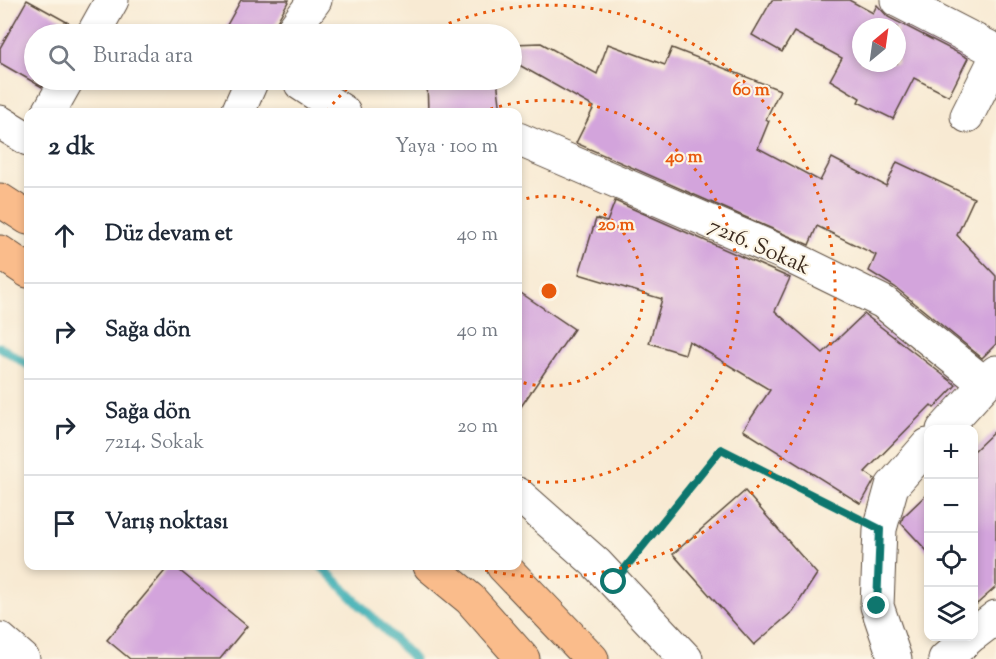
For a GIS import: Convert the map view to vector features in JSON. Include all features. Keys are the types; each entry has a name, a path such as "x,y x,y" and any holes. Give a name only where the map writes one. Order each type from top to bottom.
{"highway":[{"path":"0,200 24,215"},
{"path":"0,252 24,268"},
{"path":"435,570 471,599 523,659"},
{"path":"507,570 592,659"}],"street":[{"path":"99,24 112,0"},
{"path":"297,24 315,0"},
{"path":"897,0 996,51"},
{"path":"967,116 996,58"},
{"path":"51,108 61,90"},
{"path":"240,108 248,90"},
{"path":"310,90 338,108"},
{"path":"0,122 24,137"},
{"name":"7216. Sokak","path":"522,141 783,253 883,302 990,377"},
{"path":"947,425 990,377"},
{"path":"895,659 877,606 880,529 892,486 924,450"},
{"path":"522,498 614,582 686,659"},
{"path":"978,630 996,617"},
{"path":"0,639 23,659"},
{"path":"945,659 965,641"}],"path":[{"path":"614,582 721,449 880,529"}],"building":[{"path":"27,0 70,24 24,24 24,77 0,63 0,48"},
{"path":"241,0 289,0 276,24 228,24"},
{"path":"772,0 849,0 873,13 877,5 890,18 852,18 852,72 906,72 906,26 968,58 949,96 914,78 893,119 858,102 860,98 830,80 842,58 794,32 782,52 752,35"},
{"path":"541,43 597,74 608,44 665,65 672,48 780,90 766,119 769,121 758,148 820,181 832,158 886,186 897,162 974,198 957,235 996,276 996,344 982,358 895,287 869,271 876,255 817,226 809,245 576,143 594,107 522,67 522,44"},
{"path":"427,90 498,90 500,108 428,108"},
{"path":"615,201 790,278 775,311 823,353 864,314 956,385 934,408 931,405 865,472 875,479 861,504 743,430 770,390 689,341 685,354 649,343 662,299 579,274 596,219 607,222"},
{"path":"522,294 574,329 522,405"},
{"path":"996,430 996,587 978,603 978,479 978,447"},
{"path":"745,491 817,574 793,611 754,645 673,554"},
{"path":"924,497 924,548 901,523 903,517"},
{"path":"166,570 179,570 247,626 220,659 130,659 107,640"}],"waterway":[{"path":"0,347 24,362"},
{"path":"325,570 414,659"}],"route":[{"path":"614,582 721,449 880,529 877,606"}]}
